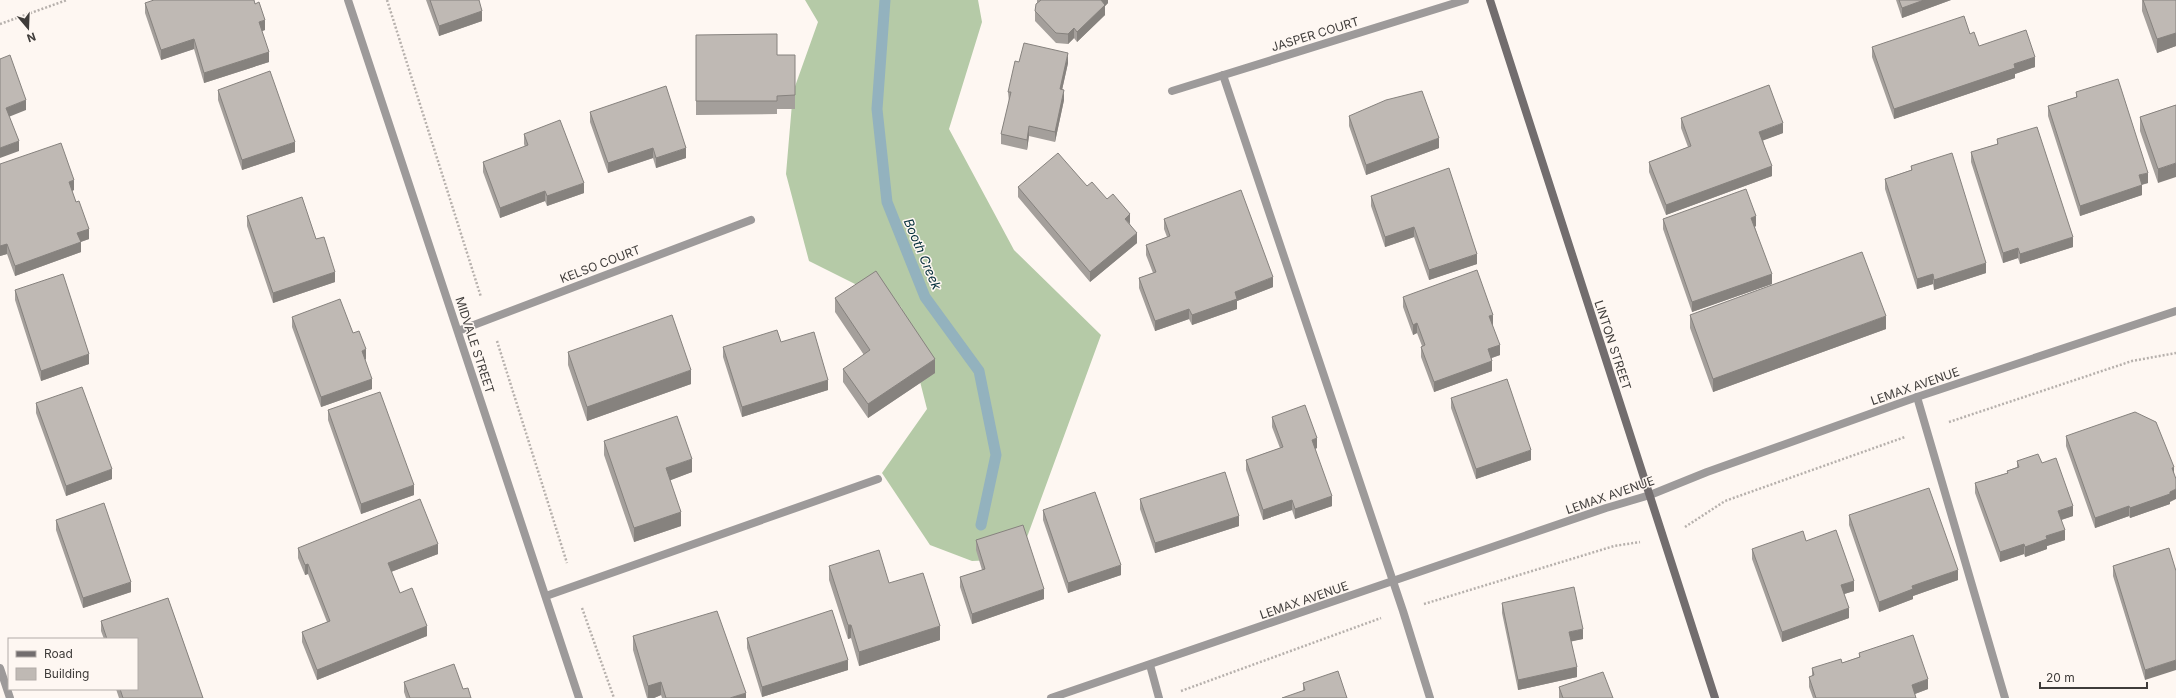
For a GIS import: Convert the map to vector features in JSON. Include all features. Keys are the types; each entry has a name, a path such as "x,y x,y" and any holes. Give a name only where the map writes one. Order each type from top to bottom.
{"street":[{"name":"MIDVALE STREET","path":"348,0 579,698"},
{"name":"JASPER COURT","path":"1172,91 1465,0"},
{"name":"LINTON STREET","path":"1490,0 1714,698"},
{"path":"1223,75 1393,582 1430,698"},
{"name":"KELSO COURT","path":"458,331 751,220"},
{"name":"LEMAX AVENUE","path":"1051,698 1606,508 1650,495 1707,472 1917,397 2176,311"},
{"path":"1917,397 2005,698"},
{"path":"546,596 878,479"},
{"path":"1150,665 1159,698"},
{"path":"0,668 10,698"}],"path":[{"path":"0,24 67,0"},
{"path":"387,0 476,284"},
{"path":"501,357 574,586 614,698"}],"green space":[{"path":"805,0 978,0 982,22 949,129 1014,250 1101,335 1019,559 972,561 930,545 882,473 927,409 901,307 809,261 786,174 793,92 818,22"}],"building":[{"path":"154,0 254,0 255,4 259,2 265,20 259,22 269,52 204,73 194,39 161,50 145,3"},
{"path":"430,0 479,0 482,11 439,26"},
{"path":"1041,0 1101,0 1105,5 1077,32 1074,28 1068,34 1056,33 1035,11 1036,4"},
{"path":"1899,0 1924,0 1902,8"},
{"path":"2143,0 2176,0 2176,33 2157,39"},
{"path":"1964,16 1970,34 1974,32 1979,46 2026,30 2035,57 2014,64 2015,68 1894,109 1872,47"},
{"path":"777,34 777,55 795,55 795,95 777,96 777,101 696,101 696,35"},
{"path":"1024,43 1068,53 1060,89 1064,90 1055,132 1029,126 1027,140 1001,134 1011,92 1008,92 1015,61 1019,62"},
{"path":"10,55 26,100 6,108 19,141 0,148 0,59"},
{"path":"270,71 295,142 242,160 218,90"},
{"path":"2118,79 2148,173 2139,175 2142,185 2080,206 2048,106 2077,97 2076,92"},
{"path":"1769,85 1783,123 1759,132 1772,166 1666,205 1649,162 1691,146 1681,118"},
{"path":"666,86 686,148 656,158 653,148 608,163 590,112"},
{"path":"1422,91 1439,138 1366,165 1349,116 1386,100"},
{"path":"2176,105 2176,163 2158,169 2140,117"},
{"path":"560,120 584,183 547,196 545,191 500,208 483,162 528,145 524,134"},
{"path":"2037,127 2073,237 2020,254 2018,248 2003,253 1971,152 1998,144 1997,139"},
{"path":"61,143 74,180 69,182 76,202 79,201 89,229 77,233 81,242 15,266 7,244 0,246 0,164"},
{"path":"1058,153 1087,186 1092,182 1107,199 1113,194 1130,214 1125,219 1137,233 1090,272 1018,187"},
{"path":"1952,153 1986,263 1934,280 1933,274 1917,279 1885,179 1912,170 1911,166"},
{"path":"1449,168 1477,254 1429,270 1414,227 1385,237 1371,196"},
{"path":"1746,189 1756,216 1751,218 1772,274 1692,302 1663,219"},
{"path":"1241,190 1273,277 1235,292 1237,299 1192,315 1189,309 1155,321 1139,278 1156,272 1146,245 1170,236 1164,219"},
{"path":"302,197 316,239 324,237 335,272 273,293 247,216"},
{"path":"1862,252 1886,316 1713,379 1690,315"},
{"path":"1477,270 1493,315 1489,316 1500,345 1488,349 1492,361 1434,382 1421,347 1425,345 1417,323 1413,325 1403,297"},
{"path":"876,271 935,359 868,404 843,369 870,350 835,298"},
{"path":"63,274 89,354 41,371 15,290"},
{"path":"340,299 353,333 359,331 366,349 362,351 372,379 321,397 292,317"},
{"path":"672,315 691,370 587,407 568,352"},
{"path":"777,330 781,342 814,332 828,380 742,407 723,347"},
{"path":"1507,379 1531,450 1476,469 1451,398"},
{"path":"82,387 112,469 66,486 36,403"},
{"path":"380,392 414,485 361,504 328,410"},
{"path":"1305,405 1317,438 1312,440 1332,496 1295,509 1292,500 1263,510 1246,460 1283,447 1272,417"},
{"path":"2135,412 2156,422 2174,467 2172,468 2176,479 2176,489 2170,492 2170,494 2095,518 2066,436"},
{"path":"677,416 692,459 666,468 681,512 634,528 604,441"},
{"path":"2038,454 2042,463 2056,458 2073,506 2058,511 2065,530 2046,536 2047,539 2025,547 2024,544 2000,552 1975,483 2008,473 2007,471 2019,467 2017,461"},
{"path":"1225,472 1239,516 1155,543 1140,499"},
{"path":"1929,488 1958,570 1912,586 1913,589 1879,602 1849,515"},
{"path":"1095,492 1121,565 1068,583 1043,510"},
{"path":"420,499 438,544 388,563 400,593 412,588 427,626 317,670 302,632 330,621 308,564 305,565 298,548"},
{"path":"104,503 131,582 83,598 56,520"},
{"path":"1023,525 1044,589 972,614 960,577 985,569 976,540"},
{"path":"1836,530 1854,581 1841,585 1849,608 1782,632 1752,549 1803,531 1806,541"},
{"path":"2169,548 2176,571 2176,660 2145,670 2113,566"},
{"path":"879,550 889,583 923,573 940,626 859,652 851,625 848,625 829,566"},
{"path":"1574,587 1583,629 1569,632 1577,667 1518,680 1502,603"},
{"path":"168,598 203,698 123,698 120,690 138,690 138,638 107,638 101,621"},
{"path":"832,610 848,660 762,687 747,638"},
{"path":"717,611 746,693 730,698 666,698 661,682 648,686 633,636"},
{"path":"1913,635 1928,679 1912,685 1916,698 1816,698 1809,677 1814,675 1812,668 1841,659 1842,663 1860,657 1859,653"},
{"path":"454,664 463,689 468,688 471,698 410,698 404,682"},
{"path":"1338,671 1347,698 1282,698 1305,690 1303,683"},
{"path":"1603,672 1613,698 1563,698 1559,687"}],"waterway":[{"name":"Booth Creek","path":"885,0 877,109 887,202 925,297 979,371 996,455 981,525"}]}
